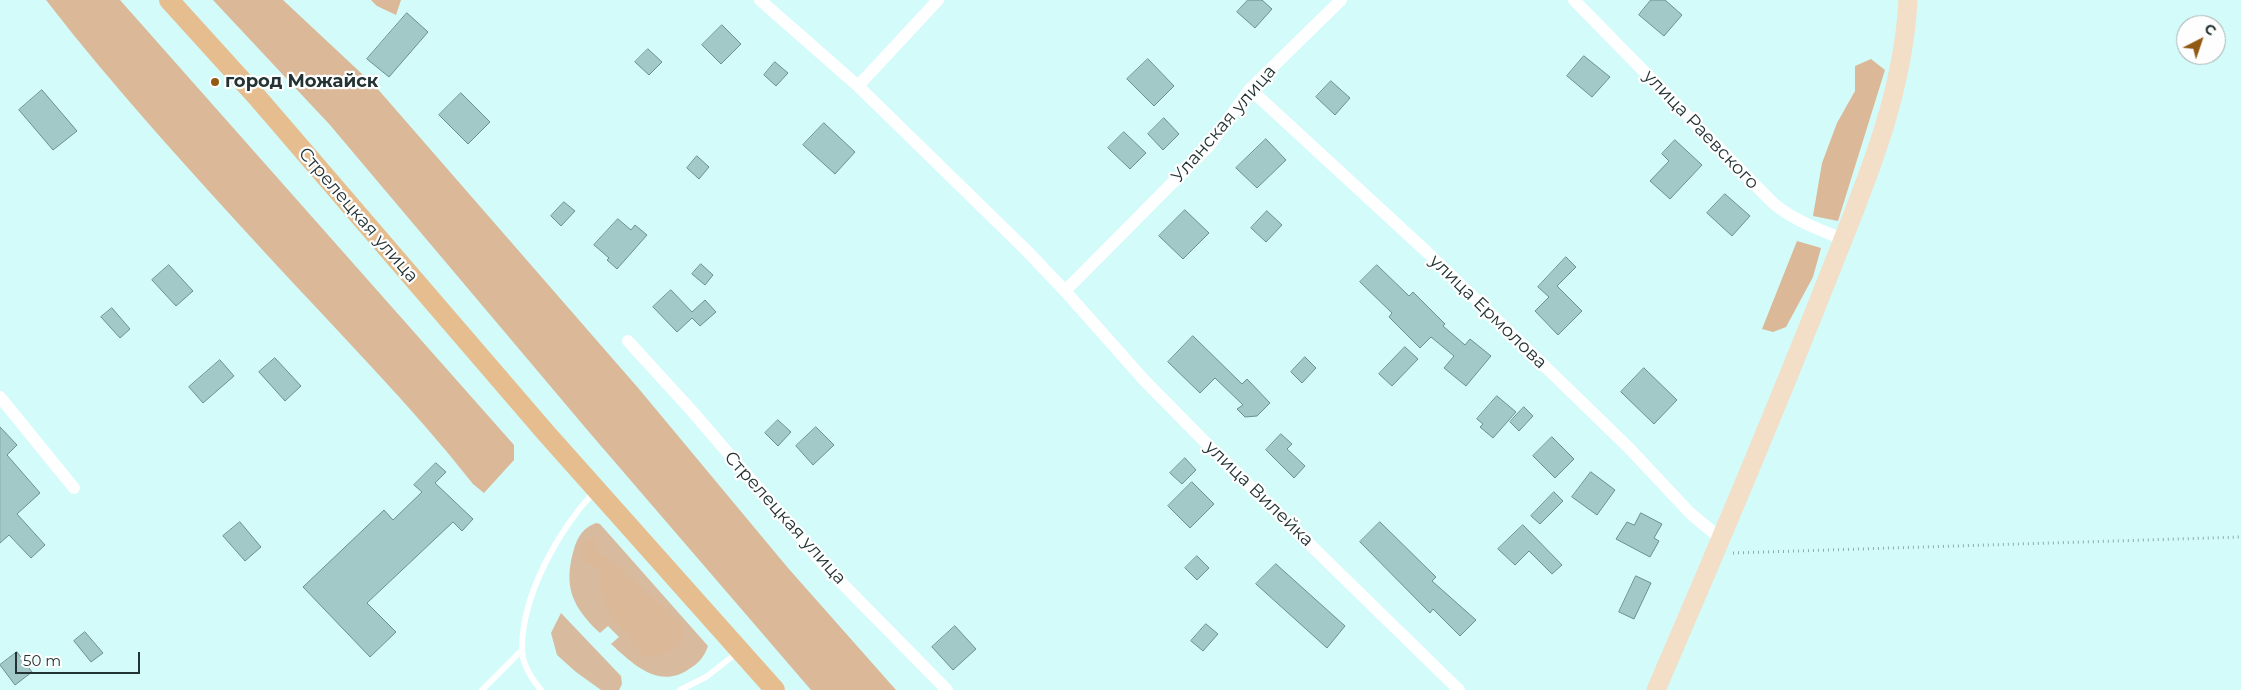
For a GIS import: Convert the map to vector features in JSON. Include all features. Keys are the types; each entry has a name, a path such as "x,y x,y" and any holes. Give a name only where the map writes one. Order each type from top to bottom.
{"main road":[{"name":"Стрелецкая улица","path":"169,0 257,97 596,490 775,690"}],"street":[{"path":"760,0 858,86 938,0"},
{"name":"Уланская улица","path":"1065,291 1209,146 1250,89 1341,0"},
{"name":"улица Раевского","path":"1574,0 1773,203 1802,222 1843,239"},
{"path":"1656,690 1719,545 1843,239 1879,144 1894,95 1904,46 1908,0"},
{"name":"улица Вилейка","path":"858,86 1065,291 1144,380 1210,447 1459,690"},
{"name":"улица Ермолова","path":"1250,89 1449,274 1628,447 1691,514 1714,533 1719,545"},
{"name":"Стрелецкая улица","path":"628,341 691,410 825,566 947,690"},
{"path":"0,397 74,488"}],"lane":[{"path":"540,690 527,670 522,650 524,625 530,602 543,570 572,517 596,490"},
{"path":"482,690 522,650"},
{"path":"680,690 706,677 740,651"}],"path":[{"path":"1719,545 2241,538"}],"shaded area":[{"path":"46,0 120,0 514,445 514,460 484,493 473,484 399,397 183,162 99,66"},
{"path":"213,0 283,0 376,87 639,389 788,568 896,690 811,690 589,432 330,125"},
{"path":"371,0 401,0 396,15 377,6"},
{"path":"1871,59 1885,70 1838,221 1813,216 1822,163 1837,123 1855,91 1855,66"},
{"path":"1797,241 1821,248 1813,277 1786,327 1773,332 1762,329"},
{"path":"596,523 600,524 708,646 701,659 693,667 678,675 667,677 647,672 611,644 619,637 608,626 600,633 583,614 572,595 569,574 574,549 579,536 584,530"},
{"path":"596,537 599,553 610,559 682,623 682,640 679,646 659,655 643,655 619,626 601,594 599,569 582,559 581,547 588,540"},
{"path":"561,613 621,676 622,684 619,690 601,690 557,655 551,633"}],"building":[{"path":"1248,0 1262,0 1272,9 1255,28 1237,12"},
{"path":"1651,0 1665,0 1682,15 1664,36 1639,15"},
{"path":"407,13 428,32 389,77 367,59"},
{"path":"722,25 741,44 721,64 702,45"},
{"path":"648,49 662,62 649,75 635,62"},
{"path":"1584,56 1610,77 1592,97 1567,76"},
{"path":"1148,59 1174,86 1154,106 1127,79"},
{"path":"775,62 788,73 776,86 764,75"},
{"path":"1331,81 1350,98 1335,115 1316,97"},
{"path":"42,90 77,131 53,150 19,110"},
{"path":"461,93 490,122 468,144 439,115"},
{"path":"1164,118 1179,134 1163,150 1148,134"},
{"path":"824,123 855,152 835,174 803,145"},
{"path":"1124,132 1146,153 1130,169 1108,148"},
{"path":"1266,139 1286,160 1257,188 1236,168"},
{"path":"1675,140 1702,165 1670,199 1650,181 1669,161 1662,154"},
{"path":"697,156 709,167 699,179 687,168"},
{"path":"1725,194 1750,216 1732,236 1707,213"},
{"path":"564,202 575,211 561,226 551,216"},
{"path":"1185,210 1209,233 1183,259 1159,236"},
{"path":"1267,211 1282,225 1266,242 1251,228"},
{"path":"618,219 631,230 635,225 647,235 617,269 607,260 609,258 594,245"},
{"path":"1566,257 1576,267 1557,286 1582,311 1558,335 1535,311 1549,297 1538,287"},
{"path":"701,264 713,275 705,285 692,274"},
{"path":"169,265 193,291 176,306 152,280"},
{"path":"1377,265 1409,296 1413,292 1445,324 1443,326 1465,345 1470,339 1491,356 1466,386 1444,368 1454,356 1431,337 1420,348 1389,317 1392,313 1360,282"},
{"path":"671,290 692,312 705,300 716,312 700,326 692,318 677,332 653,307"},
{"path":"112,308 130,329 120,338 101,317"},
{"path":"1193,336 1242,384 1247,379 1270,403 1257,416 1245,417 1237,409 1243,405 1215,378 1200,393 1168,362"},
{"path":"1405,347 1418,359 1392,386 1379,374"},
{"path":"1305,357 1316,368 1302,383 1291,372"},
{"path":"275,358 301,386 285,401 259,372"},
{"path":"220,360 234,376 203,403 189,387"},
{"path":"1644,368 1677,400 1654,424 1621,392"},
{"path":"1497,396 1516,412 1493,438 1480,427 1483,424 1477,419"},
{"path":"1524,407 1533,416 1519,431 1510,422"},
{"path":"778,420 791,432 778,446 765,433"},
{"path":"0,427 17,445 7,455 40,493 17,514 45,545 31,558 9,535 0,543"},
{"path":"816,427 834,445 813,465 796,446"},
{"path":"1281,434 1292,444 1287,449 1305,466 1294,478 1266,450"},
{"path":"1552,437 1574,459 1555,478 1533,456"},
{"path":"1185,458 1196,470 1182,484 1170,473"},
{"path":"436,463 446,472 435,483 473,519 462,531 453,522 367,603 396,632 370,657 303,587 384,510 393,520 422,492 414,485"},
{"path":"1591,472 1615,490 1597,515 1572,497"},
{"path":"1192,482 1214,504 1190,528 1168,506"},
{"path":"1554,492 1563,501 1540,524 1531,516"},
{"path":"1641,513 1662,524 1654,538 1659,541 1650,557 1616,539 1627,522 1634,525"},
{"path":"240,522 261,547 245,561 223,536"},
{"path":"1380,522 1436,577 1432,581 1476,620 1460,636 1433,609 1430,613 1360,542"},
{"path":"1523,525 1562,565 1552,574 1529,551 1515,565 1498,549"},
{"path":"1197,556 1209,568 1197,580 1185,568"},
{"path":"1276,564 1345,626 1327,648 1256,584"},
{"path":"1636,576 1651,583 1634,619 1619,612"},
{"path":"1206,624 1218,634 1203,651 1191,641"},
{"path":"955,626 976,649 953,670 932,647"},
{"path":"85,632 103,653 91,662 74,641"},
{"path":"17,652 32,672 15,685 0,665"}],"place":[{"name":"город Можайск","path":"215,82"}]}
